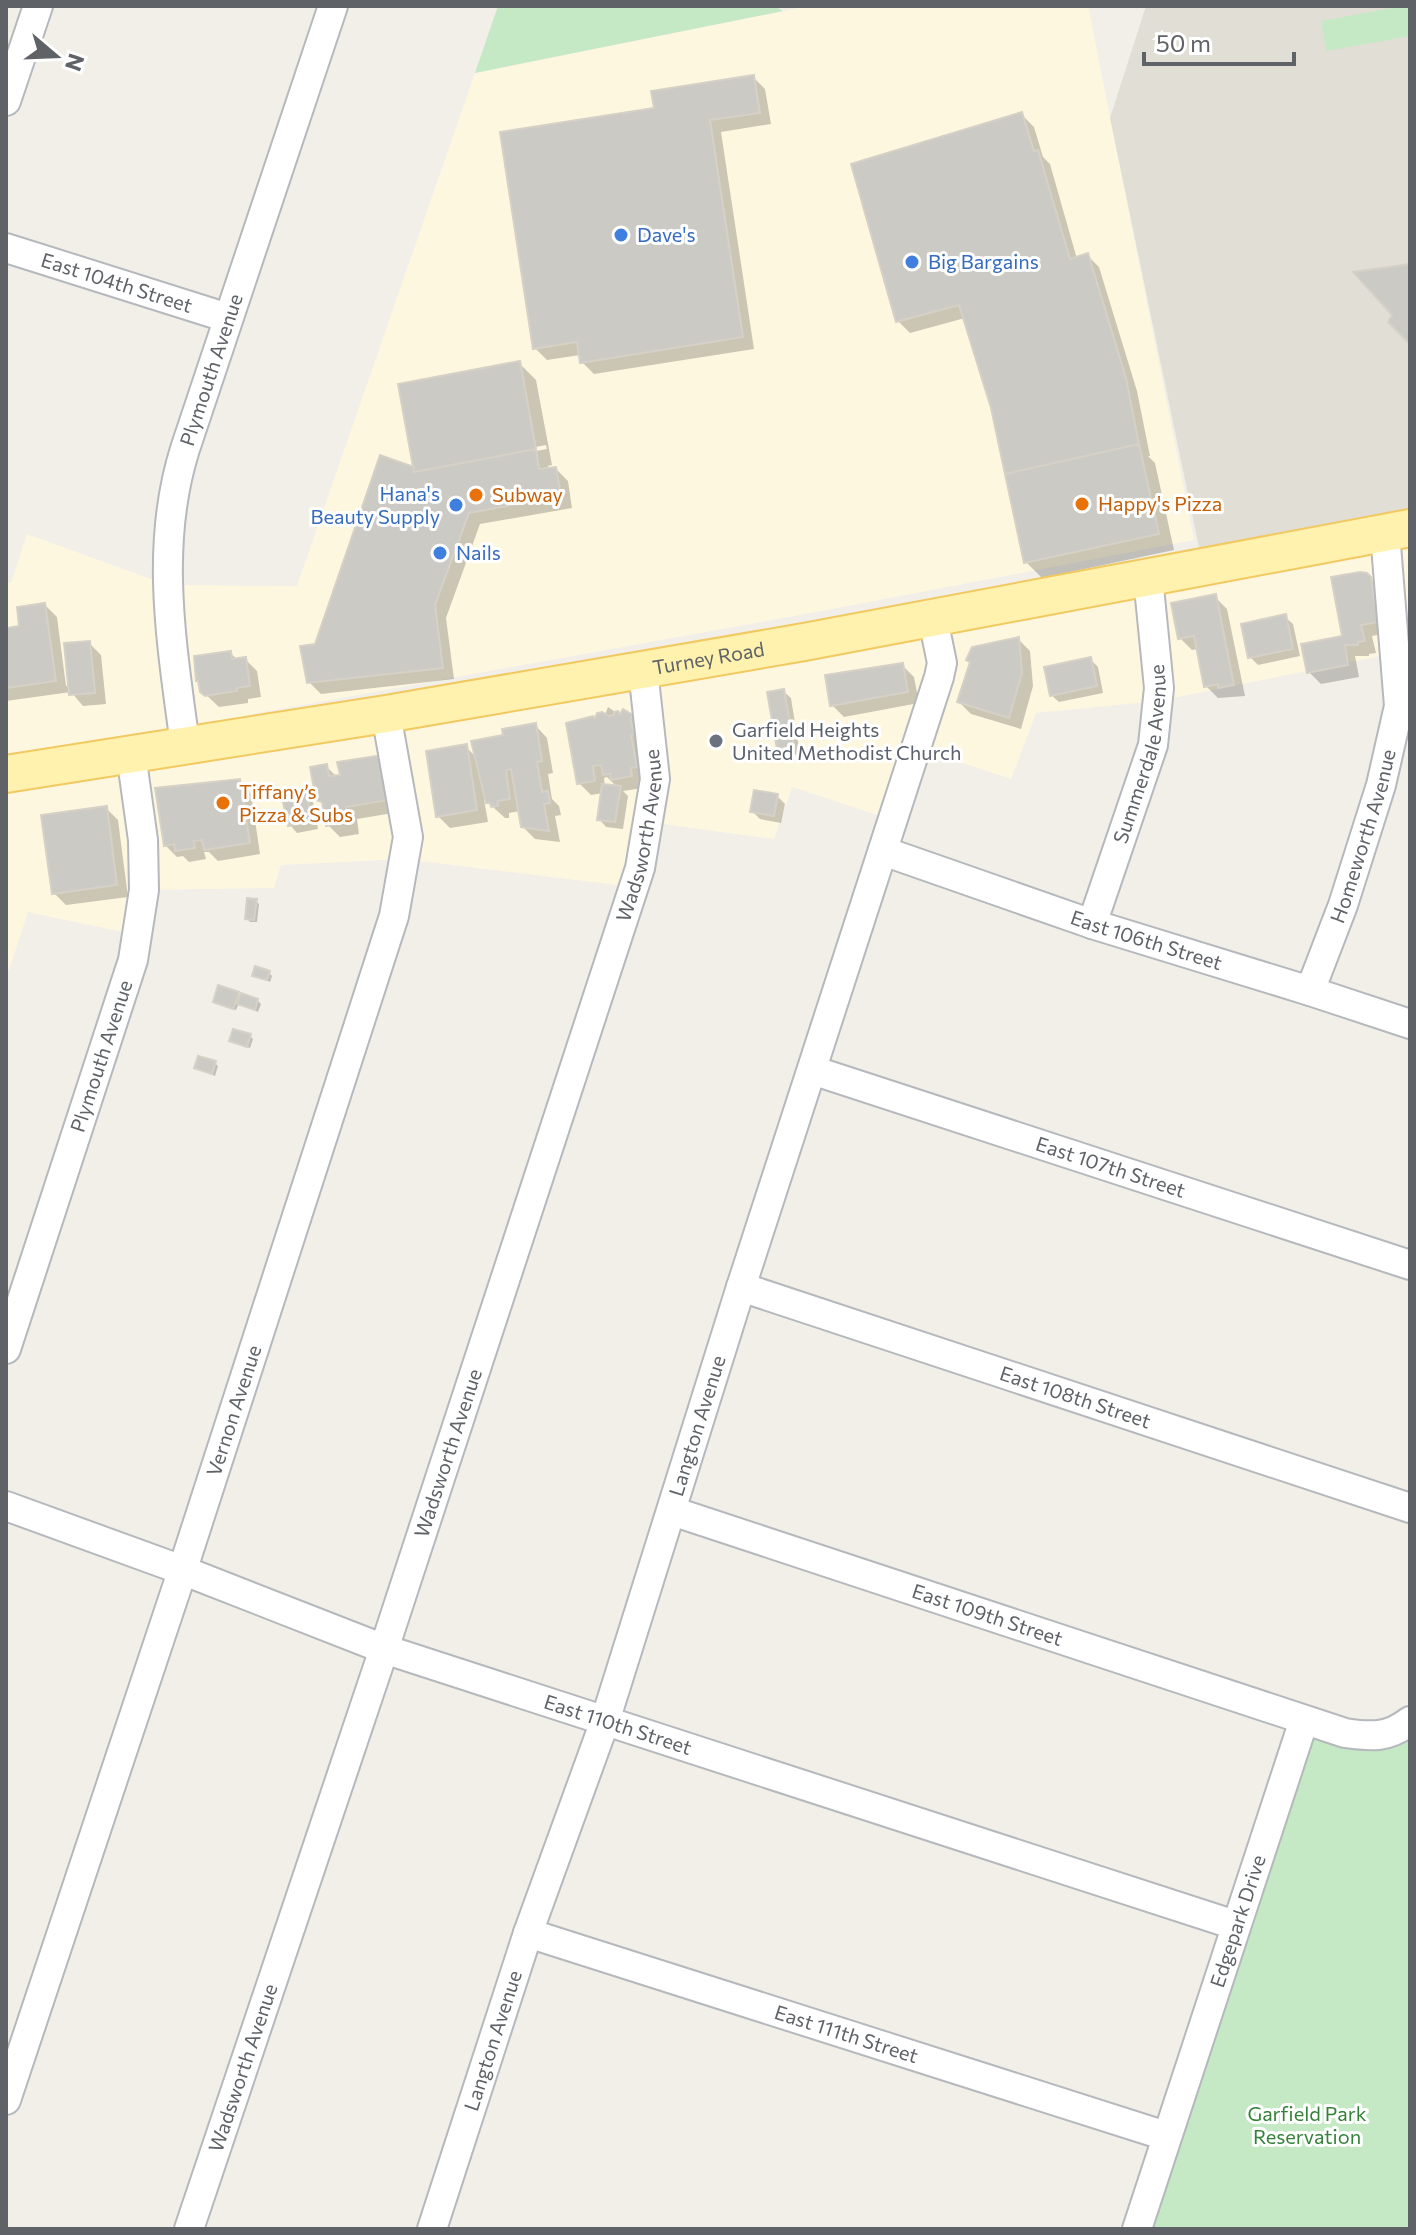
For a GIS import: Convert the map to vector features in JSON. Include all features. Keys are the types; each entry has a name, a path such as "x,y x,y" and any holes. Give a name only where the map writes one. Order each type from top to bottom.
{"main road":[{"name":"Turney Road","path":"6,774 643,670 933,619 1398,530"}],"street":[{"path":"6,101 38,6"},
{"name":"Plymouth Avenue","path":"185,745 169,628 167,547 178,470 333,6"},
{"name":"East 104th Street","path":"6,248 228,318"},
{"name":"Homeworth Avenue","path":"1310,991 1343,905 1381,785 1399,706 1398,530"},
{"name":"Summerdale Avenue","path":"1092,924 1153,745 1159,688 1148,577"},
{"name":"Langton Avenue","path":"432,2229 528,1933 605,1721 741,1287 939,677 942,663 933,619"},
{"name":"Wadsworth Avenue","path":"189,2229 384,1649 640,868 655,779 643,670"},
{"name":"Vernon Avenue","path":"6,2100 394,916 408,837 386,714"},
{"name":"Plymouth Avenue","path":"6,1349 133,960 144,890 143,840 131,754"},
{"name":"East 106th Street","path":"883,851 1092,924 1410,1024"},
{"name":"East 107th Street","path":"812,1070 1410,1265"},
{"name":"East 108th Street","path":"741,1287 1410,1508"},
{"name":"East 110th Street","path":"6,1506 182,1570 384,1649 1235,1925"},
{"name":"East 109th Street","path":"672,1511 1304,1720"},
{"path":"1304,1720 1345,1733 1371,1737 1395,1732 1410,1721"},
{"name":"Edgepark Drive","path":"1137,2229 1304,1720"},
{"name":"East 111th Street","path":"528,1933 1166,2136"}],"shaded area":[{"path":"809,6 1088,6 1194,540 252,714 245,735 1410,527 1410,650 1158,701 1036,713 1011,779 917,748 893,820 792,787 774,839 648,822 634,887 404,859 281,865 274,888 144,890 137,935 28,912 9,970 6,969 6,583 11,583 27,534 167,585 297,586 475,73"},
{"path":"1146,6 1410,6 1410,526 1203,567 1110,118"}],"green space":[{"path":"498,6 775,6 783,11 475,73"},
{"path":"1410,6 1410,36 1326,51 1321,21"},
{"name":"Garfield Park Reservation","path":"1304,1720 1345,1733 1410,1721 1410,2229 1137,2229"}],"building":[{"name":"Dave's","path":"754,75 760,113 710,120 743,337 580,363 577,342 533,349 500,132 654,108 651,91"},
{"path":"1022,112 1034,151 1038,150 1070,259 1088,253 1126,378 1139,444 1005,474 991,408 959,305 896,322 851,164"},
{"path":"1410,264 1410,344 1388,322 1392,315 1353,272"},
{"path":"520,361 536,449 414,472 398,384"},
{"name":"Happy's Pizza","path":"1139,444 1159,534 1024,563 1005,474"},
{"path":"536,449 539,469 556,467 561,496 469,513 435,605 443,668 307,683 300,646 315,644 380,455 414,467 414,472"},
{"path":"1360,572 1371,577 1378,622 1361,625 1365,641 1358,642 1358,645 1345,645 1348,665 1307,673 1301,644 1342,636 1331,577"},
{"path":"1216,594 1234,685 1218,688 1218,684 1204,687 1194,636 1178,639 1171,603"},
{"path":"45,603 56,681 6,688 7,628 19,626 17,607"},
{"path":"1286,614 1293,649 1248,658 1241,624"},
{"path":"1019,637 1022,673 1009,718 957,702 972,647"},
{"path":"90,641 95,693 69,695 64,643"},
{"path":"231,651 232,659 246,657 250,686 205,696 196,681 194,656"},
{"path":"1091,657 1097,686 1050,696 1044,667"},
{"path":"903,663 908,692 830,706 825,675"},
{"path":"784,689 794,746 777,749 767,692"},
{"path":"623,709 633,715 630,719 635,734 631,735 637,767 631,768 632,776 611,780 610,774 603,775 601,765 593,766 595,781 577,784 566,723 595,718 597,713 602,712 609,716 618,711 620,714"},
{"path":"536,723 542,761 537,762 542,792 548,791 550,803 544,804 549,831 521,827 511,769 506,770 510,799 498,801 498,806 491,807 490,803 486,803 471,741 503,735 502,729"},
{"path":"467,744 477,810 436,817 426,751"},
{"path":"376,756 383,761 388,800 346,807 348,822 326,826 322,802 316,800 310,767 327,764 329,776 340,775 337,762"},
{"path":"240,779 250,843 204,850 202,840 194,841 195,848 175,851 174,844 164,846 155,788"},
{"path":"602,784 621,786 615,822 597,820"},
{"path":"754,790 778,794 774,816 750,812"},
{"path":"306,792 312,821 288,826 282,797"},
{"path":"107,806 117,885 52,894 41,815"},
{"path":"247,898 257,899 254,920 245,919"},
{"path":"255,966 270,971 267,980 252,976"},
{"path":"218,985 239,992 233,1009 213,1002"},
{"path":"241,993 258,999 255,1010 237,1004"},
{"path":"233,1029 251,1034 247,1047 229,1041"},
{"path":"198,1056 216,1061 212,1074 194,1068"}],"place":[{"name":"Dave's","path":"621,235"},
{"name":"Big Bargains","path":"912,262"},
{"name":"Subway","path":"476,495"},
{"name":"Happy's Pizza","path":"1082,504"},
{"name":"Hana's Beauty Supply","path":"456,505"},
{"name":"Nails","path":"440,553"},
{"name":"Garfield Heights United Methodist Church","path":"716,741"},
{"name":"Tiffany’s Pizza & Subs","path":"223,803"}]}
